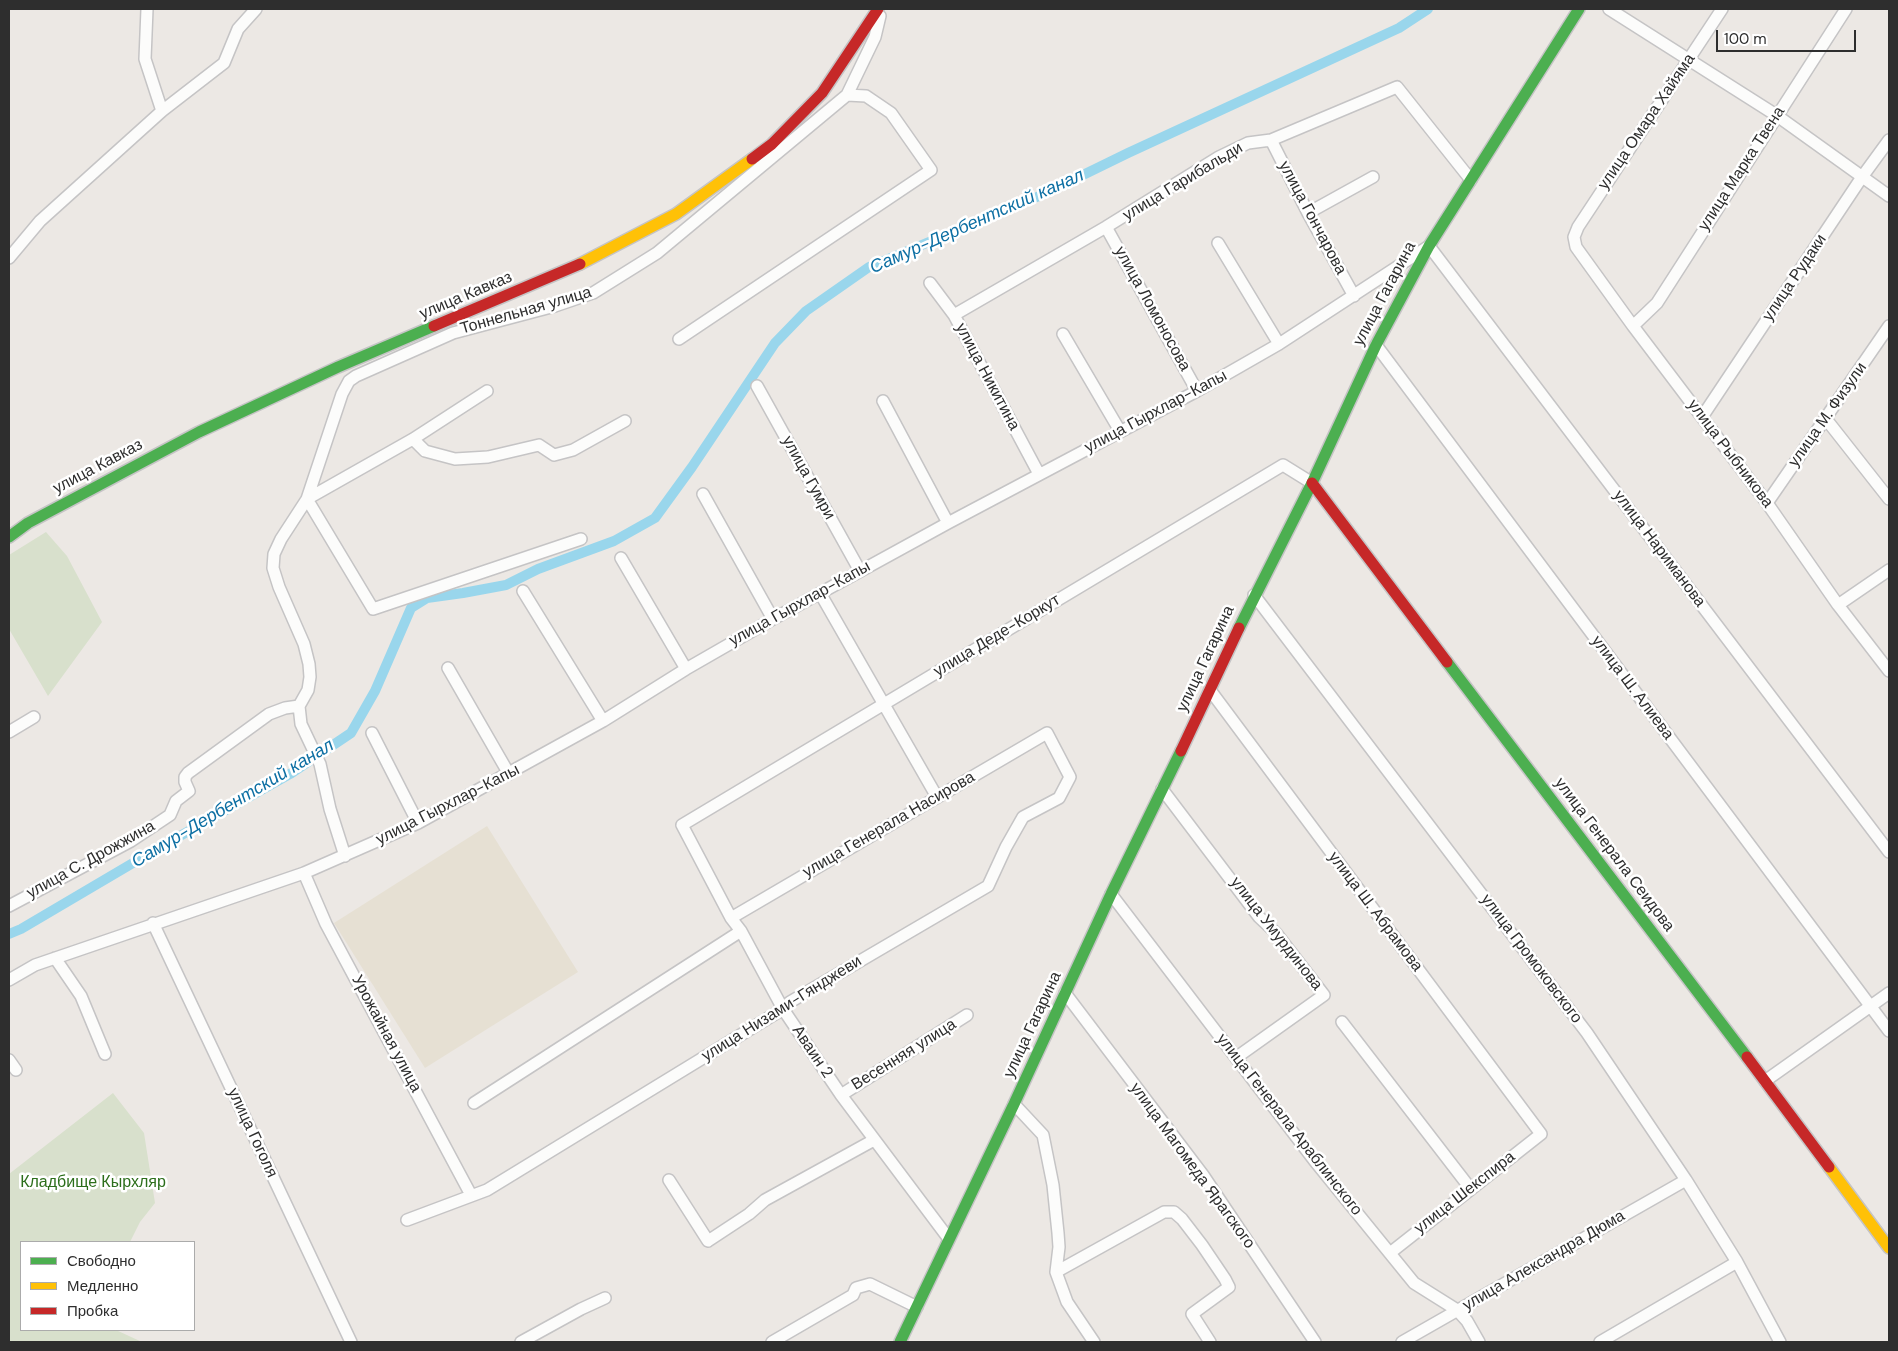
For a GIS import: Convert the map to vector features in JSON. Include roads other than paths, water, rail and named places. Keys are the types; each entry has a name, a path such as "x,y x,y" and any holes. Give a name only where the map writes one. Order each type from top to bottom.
{"main road":[{"name":"улица Кавказ","path":"9,537 28,523 199,432 338,367 572,268 676,214 772,144 816,100 878,9"},
{"name":"улица Гагарина","path":"900,1342 1014,1104 1111,894 1254,595 1312,483 1376,345 1429,246 1579,9"},
{"name":"улица Генерала Сеидова","path":"1312,483 1765,1080 1889,1248"}],"street":[{"path":"147,9 144,59 162,111"},
{"path":"9,258 40,221 162,111 224,63 238,29 256,9"},
{"path":"679,339 931,170 891,113 866,96 847,95 875,37 882,9"},
{"path":"1609,9 1776,115 1889,196"},
{"name":"улица Омара Хайяма","path":"1574,237 1578,227 1722,9"},
{"name":"улица Марка Твена","path":"1633,326 1657,303 1776,115 1846,9"},
{"name":"улица Гарибальди","path":"954,315 1106,227 1219,157 1248,143 1271,140 1397,87 1471,180"},
{"name":"Тоннельная улица","path":"299,706 308,690 310,678 309,664 304,644 279,587 274,568 274,554 306,499 342,394 349,381 356,376 453,333 593,294 657,253 847,95"},
{"name":"улица Гончарова","path":"1271,140 1308,213 1354,296"},
{"name":"улица Рудаки","path":"1702,417 1862,177 1884,152 1889,140"},
{"path":"1308,213 1373,177"},
{"name":"улица Ломоносова","path":"1106,227 1197,391"},
{"name":"улица Рыбникова","path":"1574,237 1576,247 1633,326 1767,503 1838,605 1889,671"},
{"path":"1218,243 1279,344"},
{"name":"улица Гырхлар-Капы","path":"153,923 304,873 418,823 603,721 686,669 773,619 1039,474 1197,391 1279,344 1429,246"},
{"name":"улица Нариманова","path":"1429,246 1889,852"},
{"name":"улица Никитина","path":"930,283 954,315 1039,474"},
{"name":"улица М. Физули","path":"1767,503 1889,326"},
{"path":"1063,334 1120,431"},
{"name":"улица Ш. Алиева","path":"1376,345 1889,1031"},
{"path":"338,367 342,394"},
{"name":"улица Гумри","path":"757,386 860,571"},
{"path":"487,391 413,439 306,499 373,609 581,539"},
{"path":"883,401 948,524"},
{"path":"1826,419 1889,500"},
{"path":"413,439 425,451 455,459 488,457 539,445 554,456 573,450 624,421"},
{"name":"улица Деде-Коркут","path":"682,825 1283,465 1312,483"},
{"path":"704,494 773,619"},
{"path":"621,558 686,669"},
{"path":"1838,605 1889,570"},
{"path":"523,591 603,721"},
{"path":"820,593 938,797"},
{"name":"улица Громоковского","path":"1254,595 1587,1033 1686,1180 1737,1262 1780,1342"},
{"path":"448,668 509,774"},
{"name":"улица Ш. Абрамова","path":"1210,690 1541,1134"},
{"path":"299,706 301,724 320,764 330,809 345,856"},
{"name":"улица С. Дрожжина","path":"9,906 131,841 170,815 176,801 189,791 185,782 185,776 188,772 269,714 285,708 299,706"},
{"path":"9,732 34,716"},
{"path":"372,733 418,823"},
{"name":"улица Генерала Насирова","path":"732,918 1047,733"},
{"name":"улица Низами-Гянджеви","path":"407,1220 487,1190 783,1009 790,1002 988,886 1006,847 1023,817 1059,798 1070,777 1047,733"},
{"name":"улица Умурдинова","path":"1162,789 1259,917 1276,933 1324,995 1237,1058"},
{"name":"Аваин 2","path":"682,825 783,1009 841,1095 949,1239"},
{"name":"Урожайная улица","path":"304,873 326,924 470,1195"},
{"name":"улица Генерала Араблинского","path":"1111,894 1314,1160 1414,1283 1457,1310 1467,1321 1479,1342"},
{"path":"9,980 35,965 153,923"},
{"name":"улица Гоголя","path":"153,923 351,1342"},
{"path":"474,1103 741,931"},
{"path":"55,958 81,996 106,1054"},
{"name":"улица Магомеда Ярагского","path":"1065,993 1203,1175 1315,1342"},
{"path":"1765,1080 1889,994"},
{"name":"Весенняя улица","path":"841,1095 968,1015"},
{"path":"1342,1022 1470,1188"},
{"path":"9,1060 16,1070"},
{"path":"1014,1104 1043,1135 1054,1185 1059,1246 1056,1272 1067,1302 1094,1342"},
{"name":"улица Шекспира","path":"1390,1253 1470,1188 1541,1134"},
{"path":"669,1180 708,1241 749,1214 765,1200 874,1140"},
{"name":"улица Александра Дюма","path":"1402,1342 1686,1180"},
{"path":"1056,1272 1164,1212 1174,1212 1202,1245 1225,1278 1229,1287 1192,1314 1210,1342"},
{"path":"1600,1342 1737,1262"},
{"path":"772,1342 852,1295 856,1288 870,1284 917,1307"},
{"path":"521,1342 605,1298"}],"waterway":[{"name":"Самур-Дербентский канал","path":"9,934 21,929 155,850 290,774 351,733 375,691 411,608 427,598 506,585 538,569 614,541 655,518 692,467 775,343 806,311 869,267 1044,194 1128,153 1399,28 1428,9"}],"park label":[{"name":"Кладбище Кырхляр","path":"93,1183"}]}
